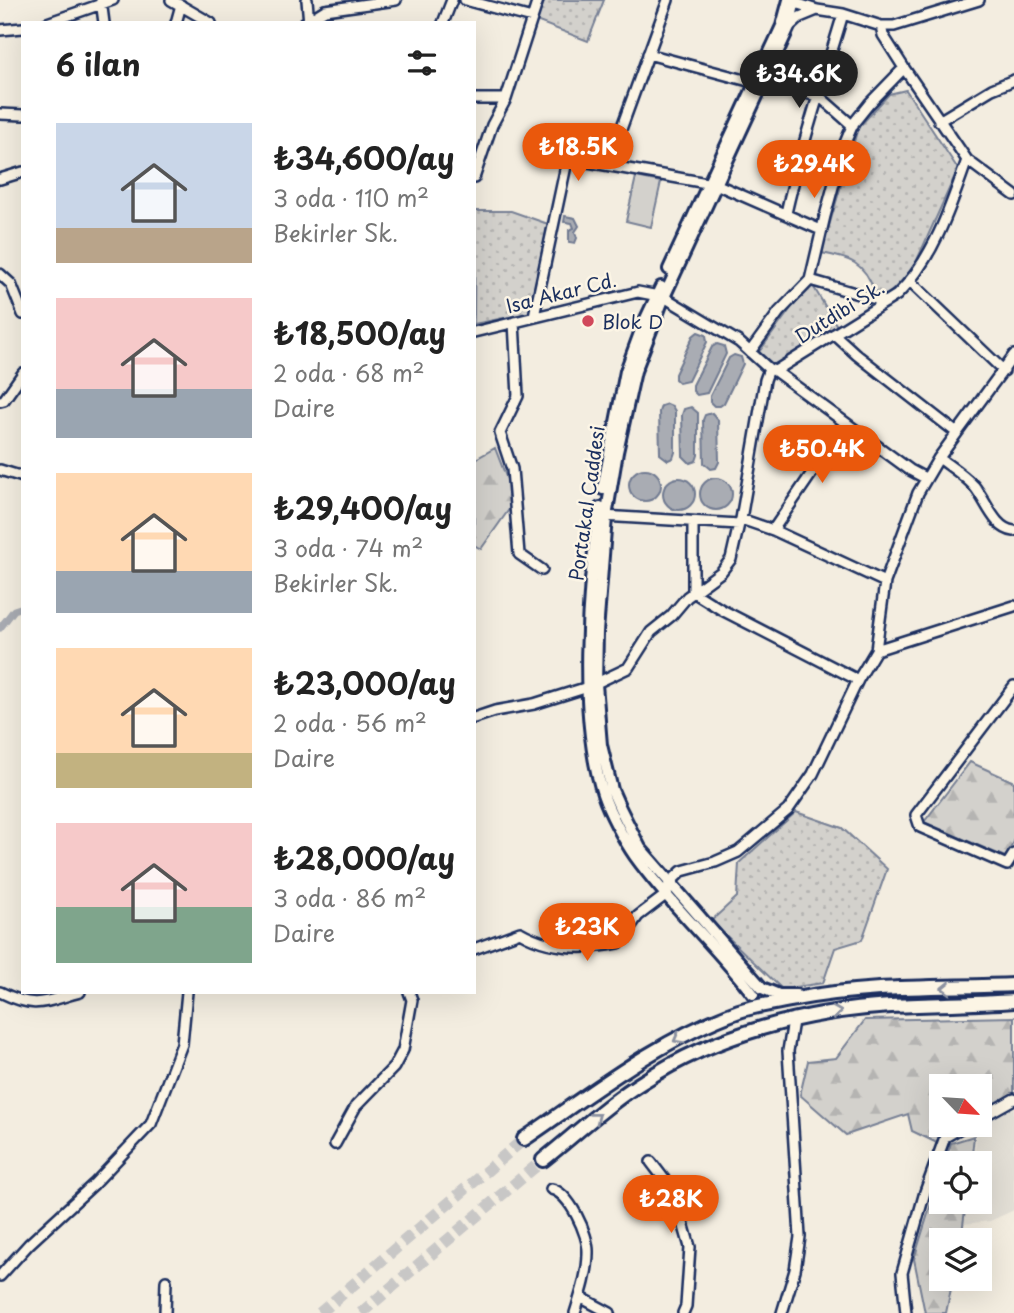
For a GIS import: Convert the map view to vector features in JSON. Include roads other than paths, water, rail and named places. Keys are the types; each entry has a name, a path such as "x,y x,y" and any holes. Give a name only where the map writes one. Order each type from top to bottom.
{"highway":[{"path":"740,1011 824,993 1014,985"},
{"path":"524,1139 638,1061 689,1033 750,1005 757,991"},
{"path":"543,1160 643,1081 691,1055 747,1031 835,1012 890,1006 1014,1001"}],"main road":[{"name":"Portakal Caddesi","path":"757,991 668,889 634,855 603,795 593,748 591,595 615,420 626,371 643,325 661,295 789,27 791,1"},
{"name":"Portakal Caddesi","path":"760,84 791,1"},
{"path":"757,991 779,995 824,993"}],"street":[{"path":"52,21 113,0"},
{"path":"171,0 208,21"},
{"path":"307,0 307,21"},
{"path":"308,21 325,10 396,0"},
{"path":"444,21 452,0"},
{"path":"465,0 532,18"},
{"path":"476,172 492,125 506,99 538,0"},
{"path":"608,165 668,0"},
{"path":"791,1 881,26 894,26 979,0"},
{"path":"101,2 104,21"},
{"path":"177,21 181,5"},
{"path":"789,27 800,17 817,10"},
{"path":"786,213 799,156 843,15"},
{"path":"881,26 883,35 904,68 967,160 1014,195"},
{"path":"0,30 21,28"},
{"path":"648,54 760,84 819,96 853,126"},
{"path":"750,352 779,312 810,280 845,143 869,104 904,68"},
{"path":"939,121 992,89 1014,80"},
{"path":"476,99 506,99"},
{"path":"0,114 21,115"},
{"path":"534,316 567,161 577,158 714,184 821,230"},
{"name":"Dutdibi Sk.","path":"772,370 886,302 911,282 942,226 967,160"},
{"path":"0,179 21,173"},
{"path":"0,274 11,284 21,309"},
{"path":"810,280 886,302"},
{"path":"911,282 1004,371"},
{"path":"13,290 21,285"},
{"name":"Isa Akar Cd.","path":"476,331 638,292 661,295"},
{"path":"661,295 739,342 772,370 910,470 925,478"},
{"path":"514,321 518,396 500,433 512,469 519,554 542,570"},
{"path":"834,334 957,433"},
{"path":"476,948 520,932 536,941 576,949 619,943 638,916 668,889 682,871 738,852 788,810 813,774 858,680 876,650 885,582 925,478 1014,355"},
{"path":"476,717 534,704 592,685 628,668 651,632 671,616 693,592 721,572 732,559 765,380 772,370"},
{"path":"0,401 5,400 21,376"},
{"path":"773,530 846,423"},
{"path":"939,458 972,484 1001,524 1014,531"},
{"path":"0,470 21,476"},
{"path":"602,516 663,518 693,523 740,521 773,530 885,582"},
{"path":"693,523 693,592"},
{"path":"693,592 722,610 858,680"},
{"path":"876,650 1014,606"},
{"path":"1014,686 916,814 920,827 1007,865 1014,854"},
{"path":"0,992 19,1001 34,1004 50,1003 75,994"},
{"path":"0,1276 151,1124 181,1044 187,994"},
{"path":"335,1144 356,1106 394,1067 403,1050 412,1000 410,994"},
{"path":"782,1313 795,1270 800,1237 788,1051 793,1021"},
{"path":"992,1111 1014,1099"},
{"path":"906,1313 902,1273 925,1192 945,1138"},
{"path":"651,1162 674,1192 690,1247 686,1306 683,1313"},
{"path":"551,1189 564,1195 570,1204 589,1251 575,1313"},
{"path":"165,1313 166,1281"},
{"path":"580,1297 610,1313"}],"waterway":[{"path":"0,628 14,610 21,608"}],"tunnel":[{"path":"320,1313 524,1139"},
{"path":"361,1313 543,1160"}],"place":[{"name":"Blok D","path":"588,321"}]}
